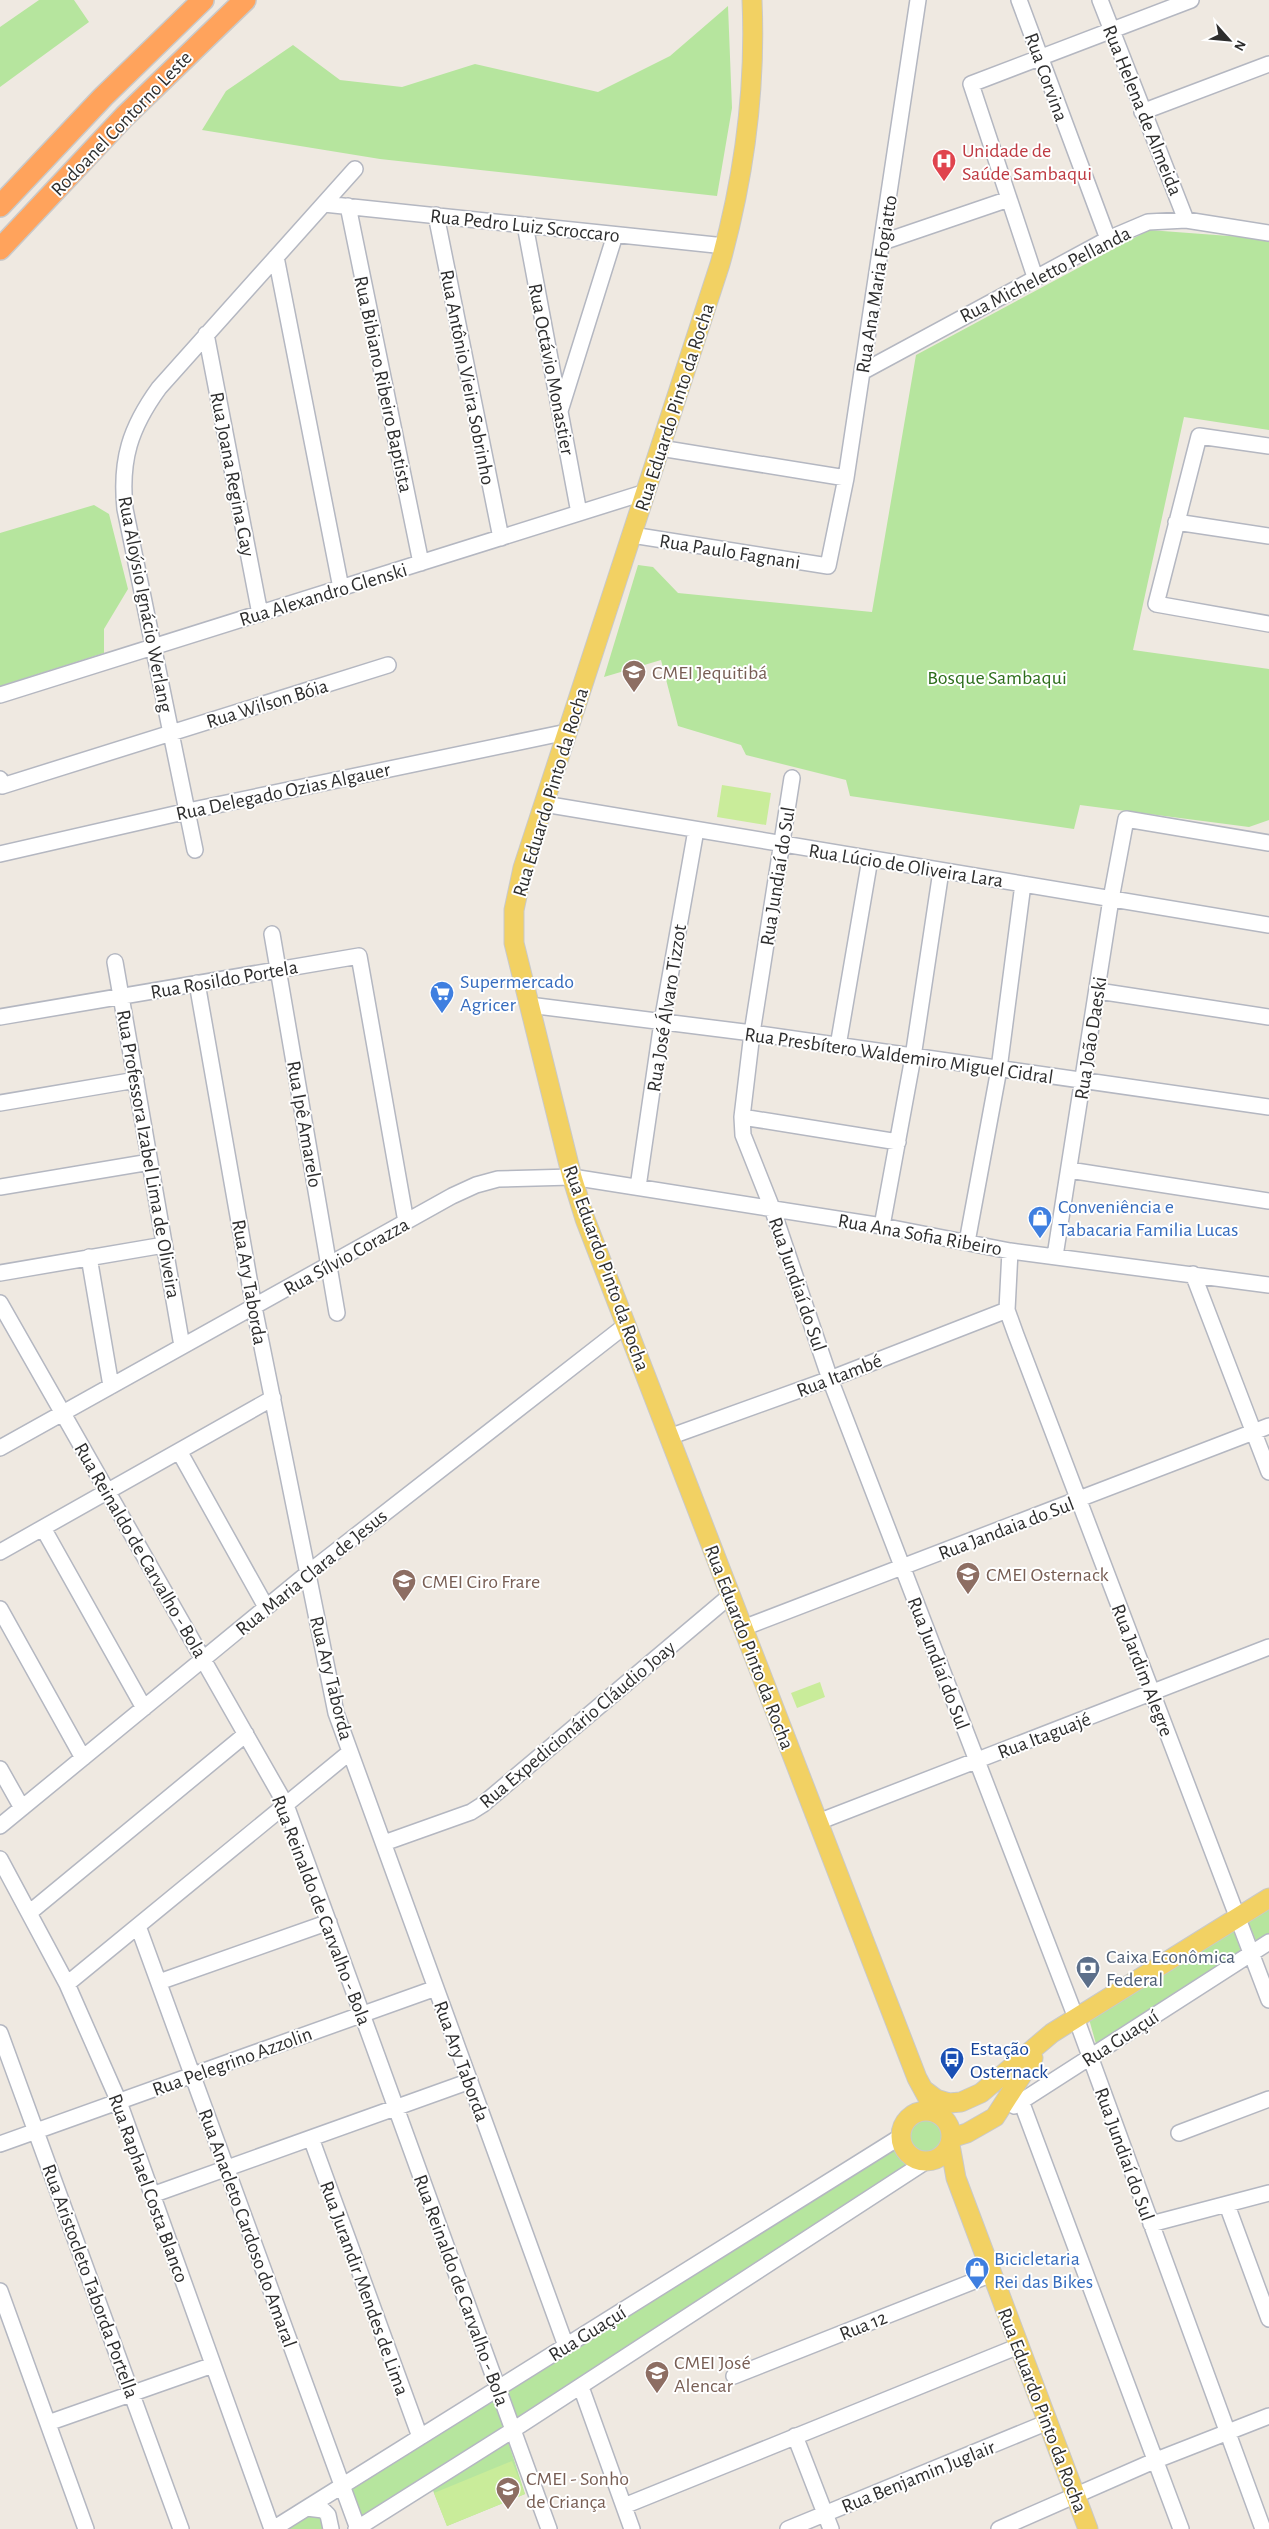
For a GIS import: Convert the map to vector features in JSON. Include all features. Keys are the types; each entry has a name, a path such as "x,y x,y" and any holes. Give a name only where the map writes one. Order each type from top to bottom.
{"highway":[{"name":"Rodoanel Contorno Leste","path":"0,206 103,97 203,0"},
{"name":"Rodoanel Contorno Leste","path":"0,249 132,109 246,0"}],"main road":[{"name":"Rua Eduardo Pinto da Rocha","path":"752,0 753,63 748,133 725,246 521,875 514,910 514,943 572,1177 585,1219 919,2082 939,2115"},
{"name":"Rua Guaçuí","path":"939,2115 955,2103 967,2100 996,2082 1046,2037 1269,1898"},
{"name":"Rua Guaçuí","path":"951,2141 995,2117 1046,2037"},
{"name":"Rua Eduardo Pinto da Rocha","path":"911,2116 919,2082"},
{"path":"919,2082 936,2099 955,2103"},
{"path":"995,2117 1003,2097 996,2082"},
{"path":"928,2162 942,2156 951,2141 948,2123 939,2115 919,2112 906,2121 900,2136 902,2144 910,2157 928,2162 956,2178"},
{"name":"Rua Eduardo Pinto da Rocha","path":"951,2141 956,2178 1088,2529"}],"street":[{"name":"Rua Ana Maria Fogiatto","path":"828,566 846,478 918,0"},
{"name":"Rua Corvina","path":"1019,0 1108,239"},
{"name":"Rua Helena de Almeida","path":"1100,0 1142,112 1186,220"},
{"path":"1035,277 971,84 1191,0"},
{"path":"1142,112 1269,64"},
{"name":"Rua Aloýsio Ignácio Werlang","path":"195,850 125,509 123,477 125,460 136,426 151,399 206,334 355,169"},
{"path":"883,242 1009,199"},
{"name":"Rua Pedro Luiz Scroccaro","path":"324,204 725,246"},
{"name":"Rua Bibiano Ribeiro Baptista","path":"348,206 421,563"},
{"name":"Rua Antônio Vieira Sobrinho","path":"436,216 500,538"},
{"name":"Rua Micheletto Pellanda","path":"862,372 1035,277 1108,239 1148,222 1186,220 1269,233"},
{"name":"Rua Octávio Monastier","path":"525,225 579,513"},
{"path":"560,412 615,234"},
{"path":"276,257 341,588"},
{"name":"Rua Joana Regina Gay","path":"206,334 260,614"},
{"path":"1269,446 1199,436 1156,604 1269,624"},
{"path":"660,448 846,478"},
{"name":"Rua Alexandro Glenski","path":"0,695 646,492"},
{"path":"1176,522 1269,536"},
{"name":"Rua Paulo Fagnani","path":"632,535 828,566"},
{"name":"Rua Wilson Bóia","path":"1,782 172,733 388,665"},
{"name":"Rua Delegado Ozias Algauer","path":"0,854 188,811 567,732"},
{"name":"Rua Jundiaí do Sul","path":"792,778 752,1033 742,1116 743,1135 772,1208 830,1379 1076,2018 1089,2058 1263,2529"},
{"name":"Rua Lúcio de Oliveira Lara","path":"544,804 1269,925"},
{"name":"Rua João Daeski","path":"1055,1256 1111,899 1126,819 1266,841"},
{"name":"Rua José Álvaro Tizzot","path":"638,1187 662,1022 696,830"},
{"path":"838,1046 870,859"},
{"path":"882,1226 913,1057 941,871"},
{"path":"967,1242 999,1069 1023,884"},
{"name":"Rua Ipê Amarelo","path":"272,934 337,1314"},
{"name":"Rua Rosildo Portela","path":"0,1017 359,956 406,1222"},
{"name":"Rua Professora Izabel Lima de Oliveira","path":"115,962 182,1346"},
{"name":"Rua Ary Taborda","path":"197,983 254,1306 336,1713 566,2346"},
{"path":"1098,991 1269,1017"},
{"name":"Rua Presbítero Waldemiro Miguel Cidral","path":"529,1005 752,1033 1269,1107"},
{"path":"0,1104 136,1080"},
{"path":"742,1116 898,1142"},
{"path":"0,1187 150,1162"},
{"path":"1068,1170 1269,1201"},
{"name":"Rua Sílvio Corazza","path":"0,1448 457,1194 487,1181 511,1177 572,1177"},
{"name":"Rua Ana Sofia Ribeiro","path":"572,1177 882,1226 1010,1251 1269,1285"},
{"path":"0,1272 164,1245"},
{"name":"Rua Jardim Alegre","path":"1010,1251 1007,1310 1236,1918 1269,2000"},
{"path":"89,1257 111,1386"},
{"path":"1193,1274 1269,1472"},
{"name":"Rua Reinaldo de Carvalho - Bola","path":"0,1303 286,1805 549,2529"},
{"name":"Rua Itambé","path":"669,1437 830,1379 1007,1310"},
{"name":"Rua Maria Clara de Jesus","path":"0,1826 308,1573 626,1325"},
{"path":"0,1552 272,1398"},
{"name":"Rua Jandaia do Sul","path":"743,1628 1079,1501 1269,1426"},
{"path":"179,1451 266,1607"},
{"path":"43,1528 144,1708"},
{"name":"Rua Expedicionário Cláudio Joay","path":"384,1843 471,1812 482,1805 730,1595"},
{"path":"0,1609 83,1758"},
{"name":"Rua Itaguajé","path":"818,1822 976,1760 1153,1694 1269,1647"},
{"path":"29,1913 246,1734"},
{"path":"67,1984 350,1752"},
{"path":"0,1768 22,1808"},
{"name":"Rua Raphael Costa Blanco","path":"0,1859 67,1984 119,2102 273,2529"},
{"path":"159,1982 328,1922"},
{"name":"Rua Anacleto Cardoso do Amaral","path":"138,1926 357,2529"},
{"name":"Rua Guaçuí","path":"995,2117 1269,1942"},
{"name":"Rua Pelegrino Azzolin","path":"0,2144 436,1988"},
{"name":"Rua Aristocleto Taborda Portella","path":"0,2033 181,2529"},
{"path":"152,2195 470,2081"},
{"path":"1178,2133 1269,2099"},
{"path":"1021,2101 1181,2529"},
{"name":"Rua Guaçuí","path":"273,2529 900,2136"},
{"name":"Rua Jurandir Mendes de Lima","path":"311,2138 420,2437"},
{"name":"Rua Guaçuí","path":"357,2529 581,2387 928,2162"},
{"path":"1151,2224 1269,2193"},
{"path":"1227,2205 1269,2319"},
{"name":"Rua 12","path":"734,2376 992,2274"},
{"path":"0,2291 86,2529"},
{"path":"624,2506 1019,2346"},
{"path":"48,2423 213,2365"},
{"path":"581,2387 632,2529"},
{"path":"999,2529 1154,2461 1269,2416"},
{"name":"Rua Benjamin Juglair","path":"788,2529 1048,2422"},
{"path":"795,2436 831,2529"},
{"path":"307,2508 322,2510 328,2516 330,2529"}],"green space":[{"path":"39,0 74,0 89,22 0,87 0,27"},
{"path":"728,6 732,108 717,196 380,159 202,130 226,91 293,45 340,80 402,87 475,64 598,92 670,56"},
{"name":"Bosque Sambaqui","path":"1149,230 1269,239 1269,430 1184,417 1133,650 1269,669 1269,820 1249,827 1080,805 1074,829 850,796 846,780 746,755 741,745 678,726 661,660 604,677 638,565 653,567 678,593 872,612 916,355"},
{"path":"94,505 109,514 128,589 104,629 104,653 0,686 0,533"},
{"path":"722,785 771,793 766,825 717,817"},
{"path":"820,1682 825,1697 797,1708 791,1693"},
{"path":"1269,1905 1269,1933 1256,1941 1247,1919"},
{"path":"1233,1929 1241,1951 1096,2044 1089,2019"},
{"path":"926,2115 938,2119 944,2125 948,2137 944,2149 938,2155 926,2159 914,2155 908,2149 904,2137 908,2125 914,2119"},
{"path":"895,2147 911,2166 516,2421 505,2391"},
{"path":"493,2398 505,2427 358,2518 348,2487"},
{"path":"508,2441 525,2494 447,2526 432,2488"},
{"path":"512,2461 525,2494 447,2526 434,2493"},
{"path":"313,2511 323,2518 324,2529 284,2529"}],"place":[{"name":"Unidade de Saúde Sambaqui","path":"944,182"},
{"name":"CMEI Jequitibá","path":"634,693"},
{"name":"Supermercado Agricer","path":"442,1014"},
{"name":"Conveniência e Tabacaria Familia Lucas","path":"1040,1239"},
{"name":"CMEI Osternack","path":"968,1595"},
{"name":"CMEI Ciro Frare","path":"404,1602"},
{"name":"Caixa Econômica Federal","path":"1088,1989"},
{"name":"Estação Osternack","path":"952,2080"},
{"name":"Bicicletaria Rei das Bikes","path":"977,2290"},
{"name":"CMEI José Alencar","path":"657,2394"},
{"name":"CMEI - Sonho de Criança","path":"508,2510"}]}
